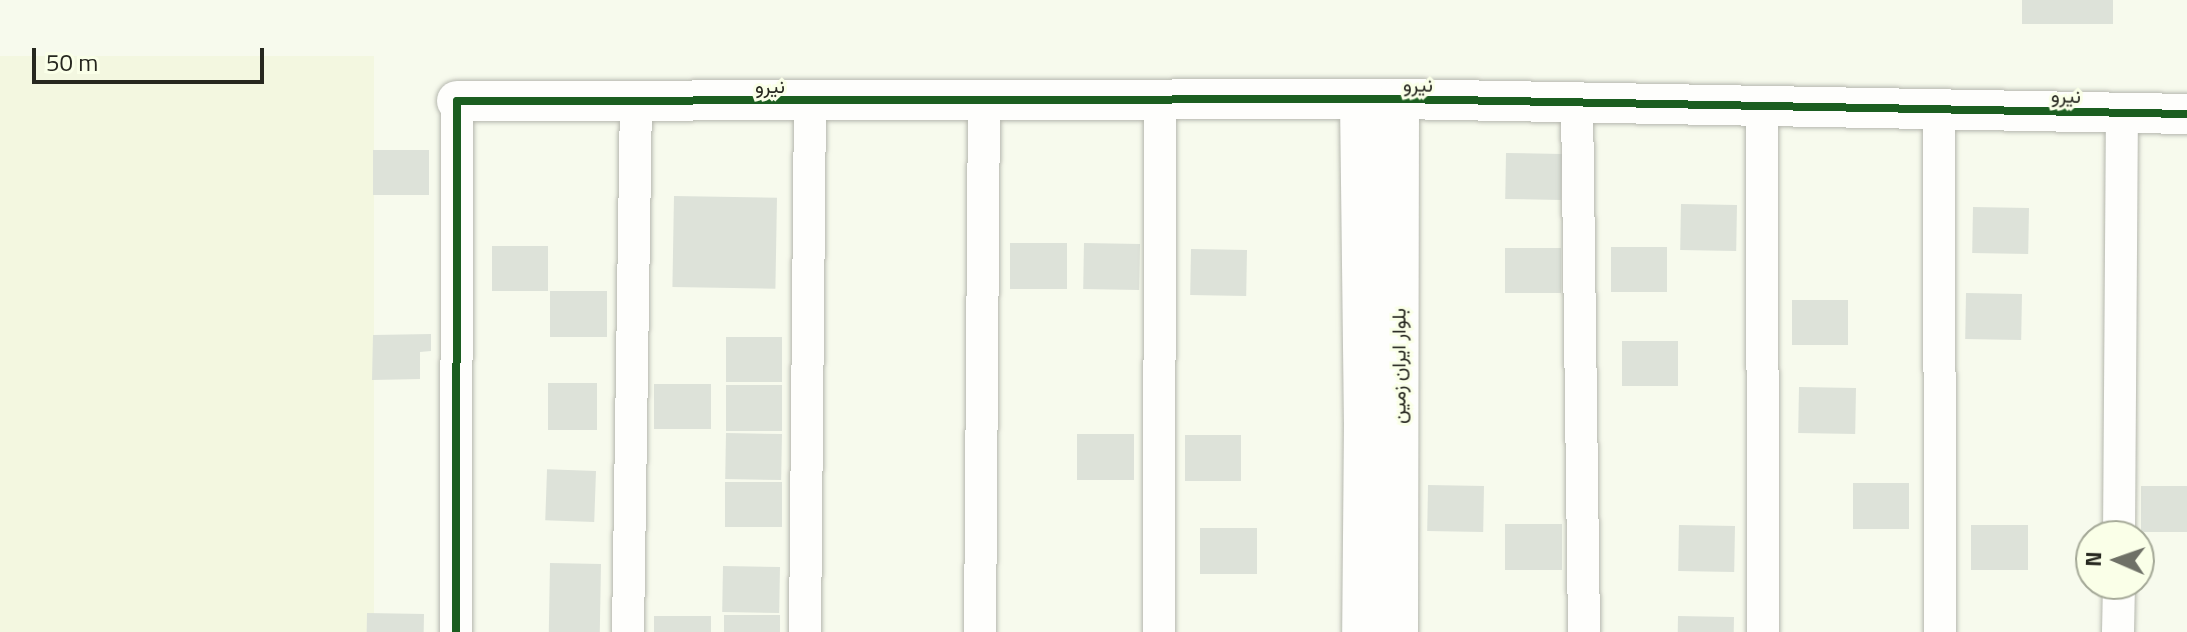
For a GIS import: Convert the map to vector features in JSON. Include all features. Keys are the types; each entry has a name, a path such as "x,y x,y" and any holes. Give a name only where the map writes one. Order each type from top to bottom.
{"street":[{"name":"نیرو","path":"457,101 1160,102 1399,99 2187,114"},
{"name":"بلوار ایران زمین","path":"1398,632 1399,99"},
{"path":"456,632 457,101"},
{"path":"805,632 810,101"},
{"name":"بلوار ایران زمین","path":"1360,101 1364,422 1362,632"},
{"path":"628,632 636,102"},
{"path":"980,632 984,102"},
{"path":"1159,632 1160,102"},
{"path":"1577,103 1584,632"},
{"path":"1762,105 1763,632"},
{"path":"1939,107 1940,632"},
{"path":"2119,520 2122,113"},
{"path":"2118,632 2119,600"}],"shaded area":[{"path":"0,56 374,56 374,632 0,632"}],"building":[{"path":"2022,0 2113,0 2113,24 2022,24"},
{"path":"373,150 429,150 429,195 373,195"},
{"path":"1506,153 1562,154 1561,200 1505,199"},
{"path":"674,196 777,198 775,289 672,287"},
{"path":"1681,204 1737,205 1736,251 1680,250"},
{"path":"1973,207 2029,208 2028,254 1972,253"},
{"path":"1010,243 1067,243 1067,289 1010,289"},
{"path":"1084,243 1140,244 1139,290 1083,289"},
{"path":"492,246 548,246 548,291 492,291"},
{"path":"1611,247 1667,247 1667,292 1611,292"},
{"path":"1505,248 1561,248 1561,293 1505,293"},
{"path":"1191,249 1247,250 1246,296 1190,295"},
{"path":"550,291 607,291 607,337 550,337"},
{"path":"1966,293 2022,294 2021,340 1965,339"},
{"path":"1792,300 1848,300 1848,345 1792,345"},
{"path":"431,334 431,351 420,352 420,379 372,380 373,335"},
{"path":"726,337 782,337 782,382 726,382"},
{"path":"1622,341 1678,341 1678,386 1622,386"},
{"path":"548,383 597,383 597,430 548,430"},
{"path":"654,384 711,384 711,429 654,429"},
{"path":"726,385 782,385 782,431 726,431"},
{"path":"1799,387 1856,388 1855,434 1798,433"},
{"path":"726,433 782,434 781,480 725,479"},
{"path":"1077,434 1134,434 1134,480 1077,480"},
{"path":"1185,435 1241,435 1241,481 1185,481"},
{"path":"547,469 596,471 594,522 545,520"},
{"path":"725,482 782,482 782,527 725,527"},
{"path":"1853,483 1909,483 1909,529 1853,529"},
{"path":"1428,485 1484,486 1483,532 1427,531"},
{"path":"2141,486 2187,486 2187,532 2155,532 2155,520 2141,520"},
{"path":"1505,524 1562,524 1562,570 1505,570"},
{"path":"1679,525 1735,526 1734,572 1678,571"},
{"path":"1971,525 2028,525 2028,570 1971,570"},
{"path":"1200,528 1257,528 1257,574 1200,574"},
{"path":"550,563 601,564 600,632 549,632"},
{"path":"723,566 780,567 779,613 722,612"},
{"path":"367,613 424,614 424,632 367,632"},
{"path":"724,615 780,615 780,632 724,632"},
{"path":"654,616 711,616 711,632 654,632"},
{"path":"1678,616 1734,617 1734,632 1678,632"}],"cycle path":[{"path":"456,632 457,101 1399,99 2187,114"}]}
